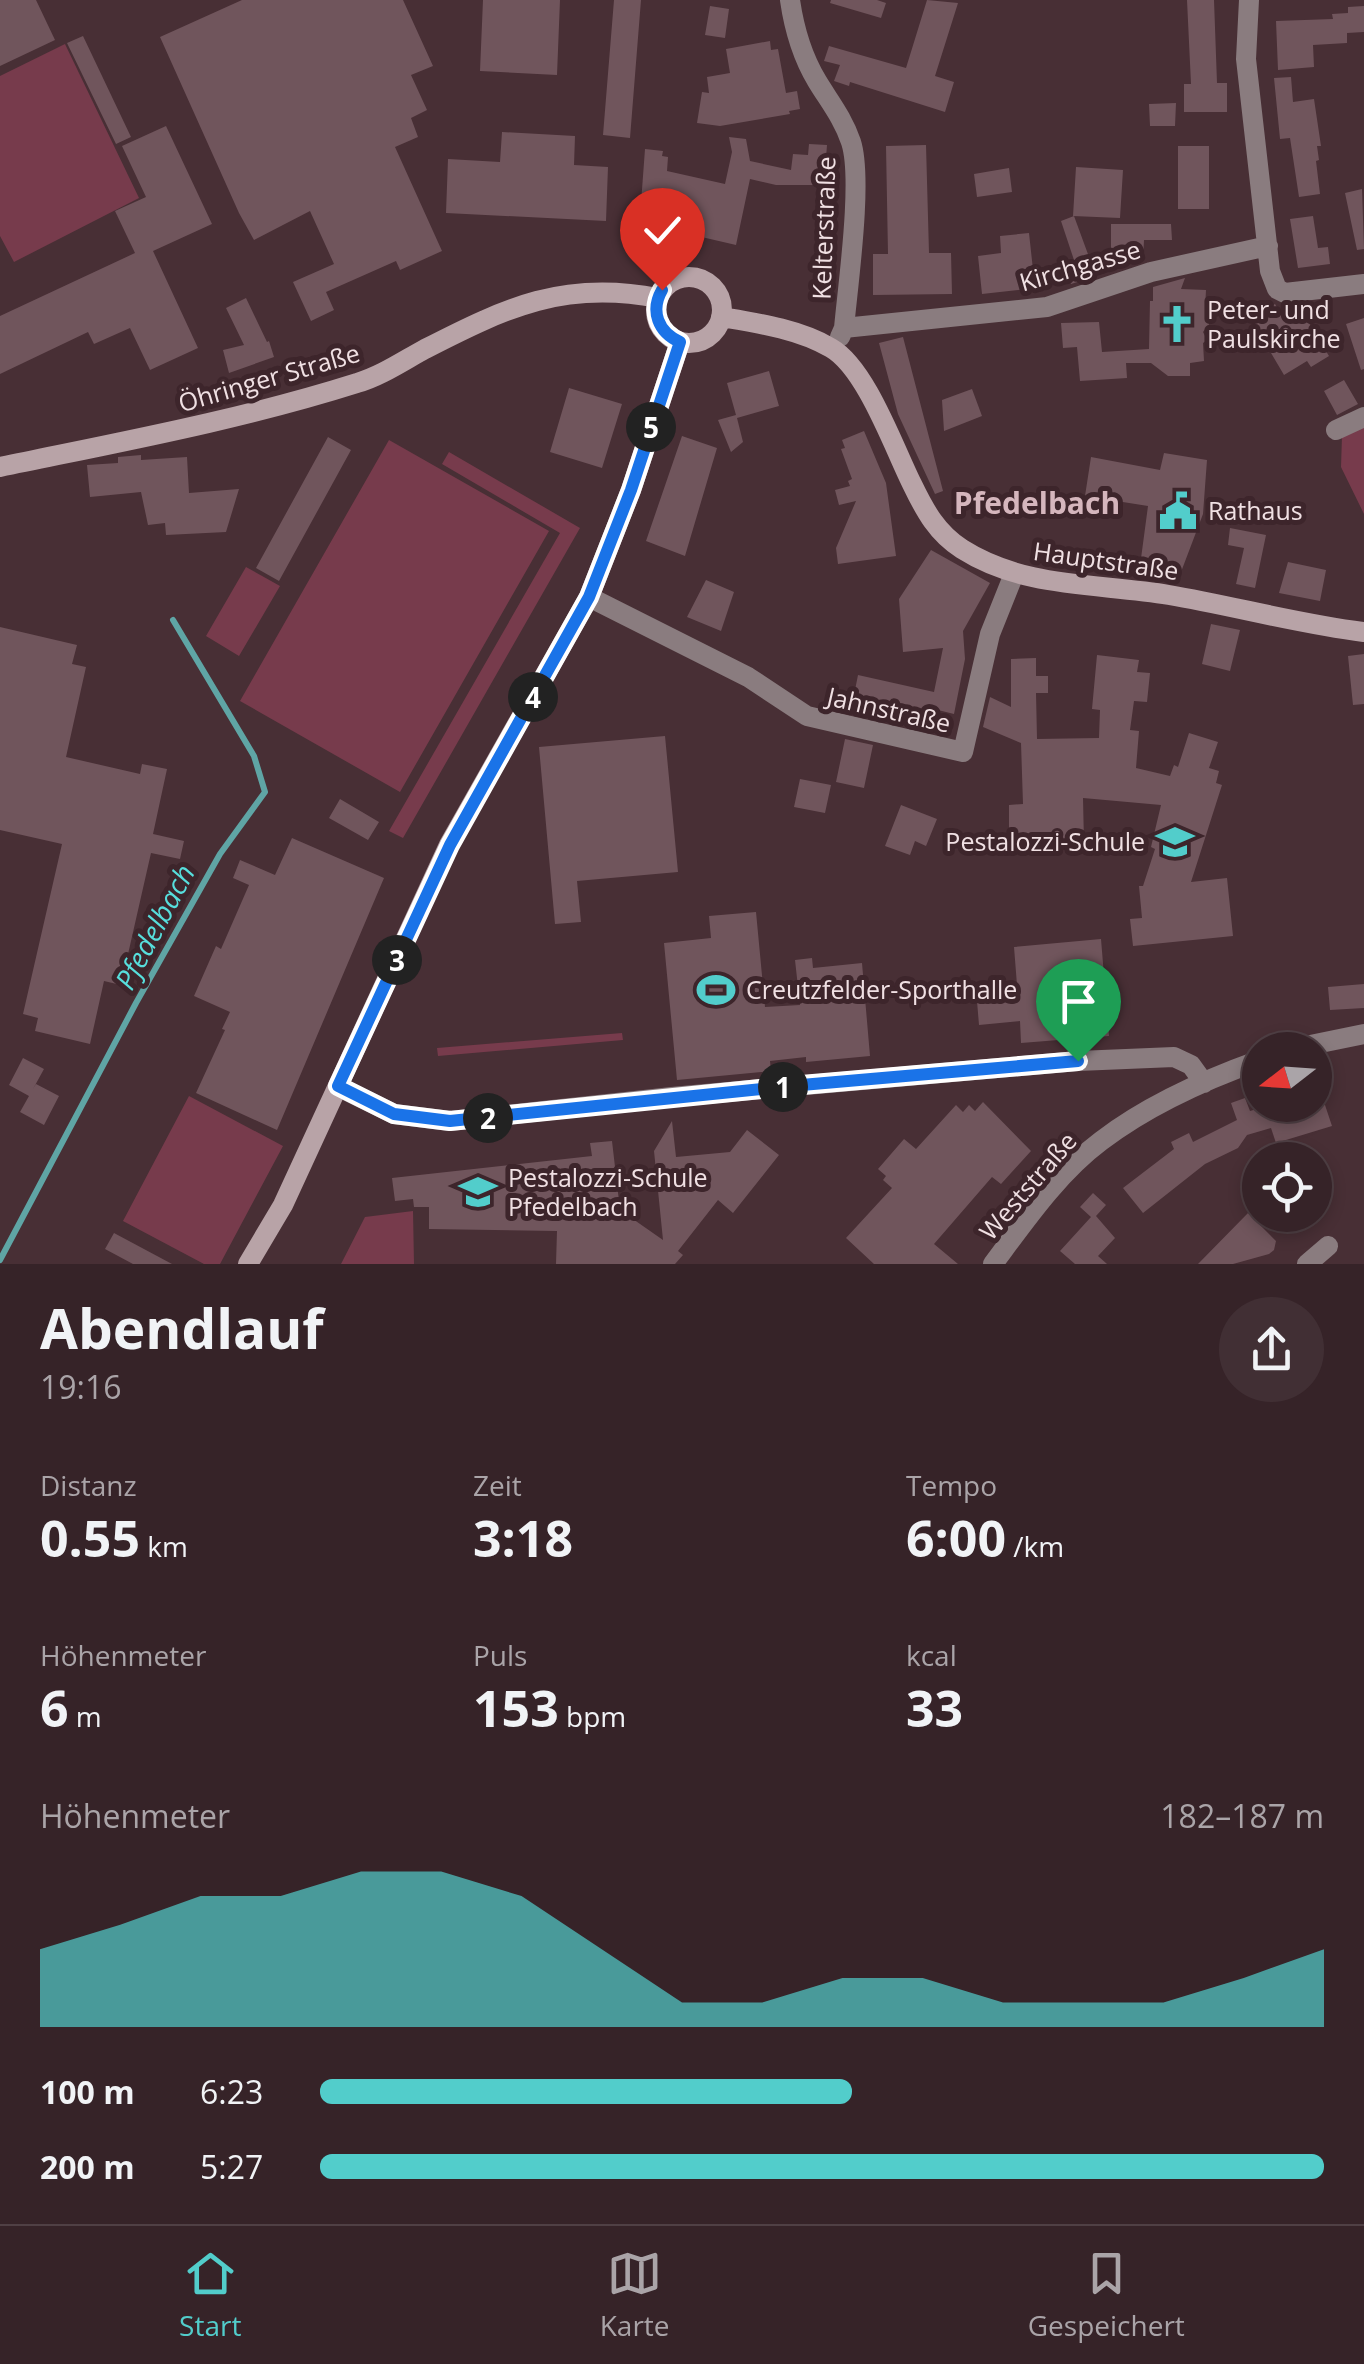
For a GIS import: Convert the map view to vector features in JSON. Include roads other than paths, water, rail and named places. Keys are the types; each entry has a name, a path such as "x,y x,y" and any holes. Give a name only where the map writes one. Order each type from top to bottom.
{"main road":[{"path":"248,1264 283,1204 450,845 589,597 631,490 676,351 657,321 658,298 671,282 681,278 703,280 718,296 721,318 706,338 676,351"},
{"name":"Öhringer Straße","path":"0,467 245,417 363,381 526,302 606,290 658,298"},
{"path":"721,318 806,336 834,350"},
{"name":"Hauptstraße","path":"834,350 860,382 924,510 941,534 964,551 1014,574 1049,582 1154,592 1316,626 1364,632"}],"street":[{"name":"Kelterstraße","path":"790,0 798,41 816,80 839,113 852,145 855,177 844,328 834,350"},
{"path":"1249,0 1246,59 1270,272 1277,289 1285,292 1364,284"},
{"name":"Kirchgasse","path":"844,328 1047,307 1151,272 1268,246"},
{"path":"1336,430 1364,416"},
{"name":"Jahnstraße","path":"589,597 748,677 807,716 964,752 990,634 1014,574"},
{"path":"1332,1041 1364,1034"},
{"path":"338,1086 394,1114 450,1121 1092,1060 1174,1058 1191,1065 1204,1083"},
{"name":"Weststraße","path":"993,1264 1038,1205 1100,1142 1158,1104 1242,1067"},
{"path":"1307,1264 1328,1246"}],"waterway":[{"name":"Pfedelbach","path":"0,1260 220,854 265,792 254,756 173,620"}],"place":[{"name":"Peter- und Paulskirche","path":"1177,324"},
{"name":"Rathaus","path":"1178,511"},
{"name":"Pestalozzi-Schule","path":"1175,842"},
{"name":"Creutzfelder-Sporthalle","path":"716,990"},
{"name":"Pestalozzi-Schule Pfedelbach","path":"478,1192"}],"district":[{"name":"Pfedelbach","path":"1037,504"}]}
